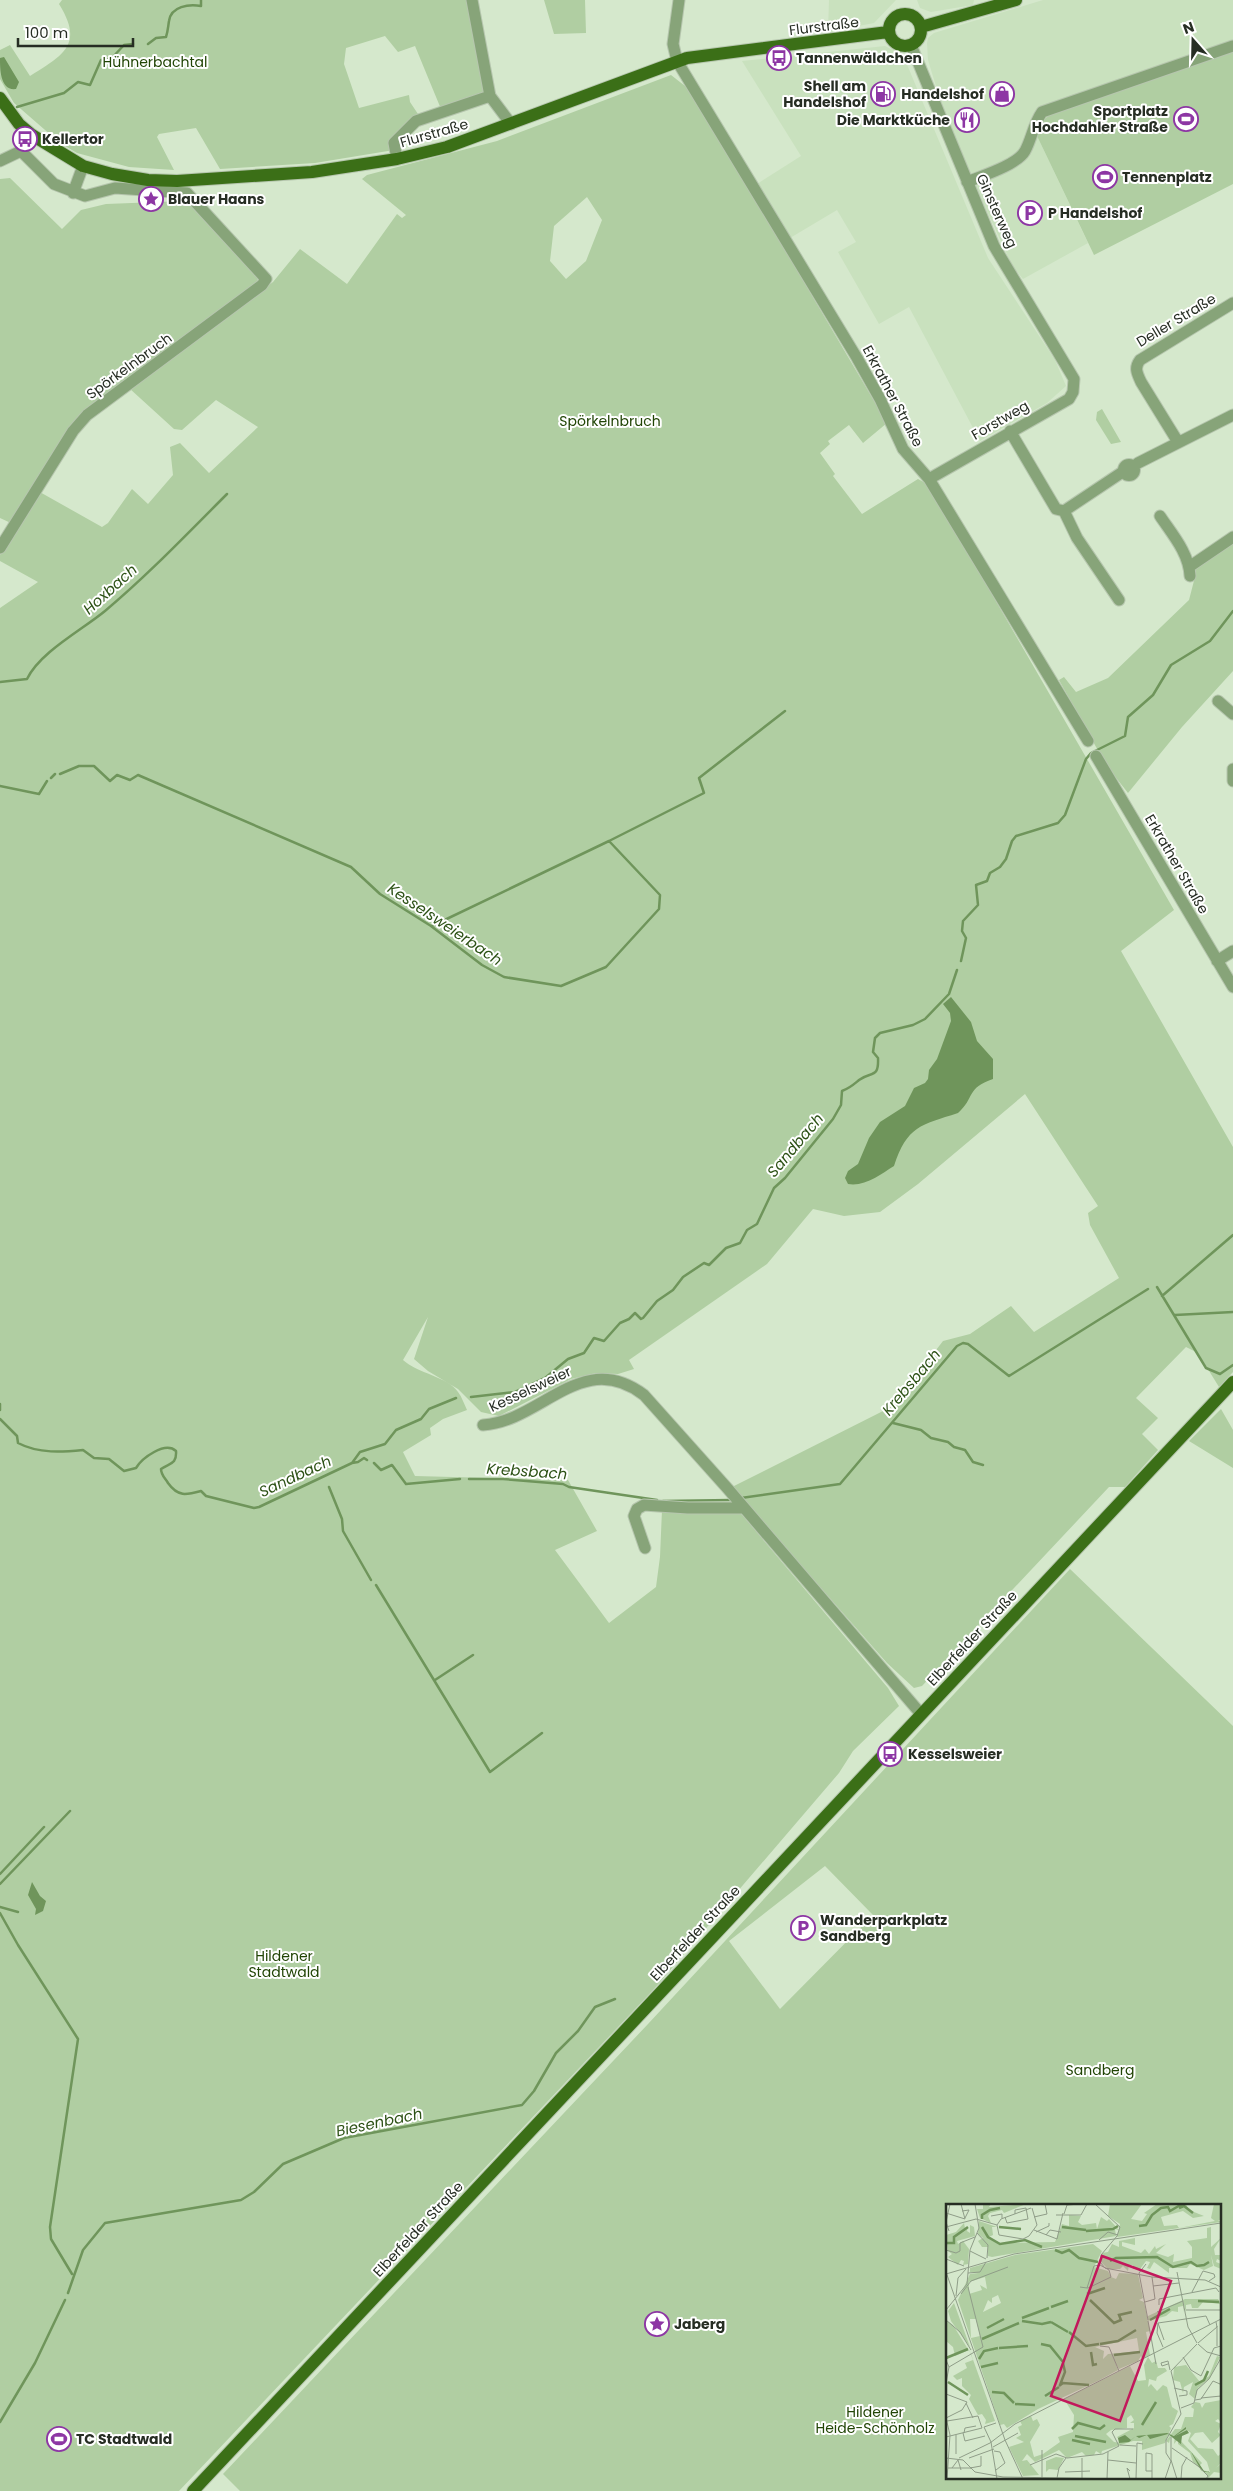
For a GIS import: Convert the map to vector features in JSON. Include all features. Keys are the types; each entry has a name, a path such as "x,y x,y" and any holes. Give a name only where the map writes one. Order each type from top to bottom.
{"main road":[{"path":"921,27 1016,0"},
{"path":"899,14 911,14 916,17 921,27 919,37 911,45 898,45 888,32 890,22 899,14"},
{"name":"Flurstraße","path":"0,98 19,124 32,135 83,166 148,180 177,181 312,172 397,159 447,147 678,61 703,55 888,32"},
{"name":"Elberfelder Straße","path":"193,2491 1233,1382"}],"street":[{"path":"472,0 490,96 511,124"},
{"path":"678,61 672,44 679,0"},
{"name":"Ginsterweg","path":"911,45 994,246 1074,379"},
{"path":"967,182 1014,161 1024,154 1034,123 1042,112 1233,46"},
{"name":"Erkrather Straße","path":"678,61 880,399 903,449 929,478 1088,741"},
{"path":"397,159 394,143 416,121 490,96"},
{"path":"0,161 21,151 54,184 73,193 83,166"},
{"name":"Spörkelnbruch","path":"0,548 73,431 87,415 101,403 126,388 262,285 266,279 187,193 115,188 85,196 73,193"},
{"name":"Deller Straße","path":"1178,442 1141,382 1136,371 1136,365 1140,360 1233,303"},
{"name":"Forstweg","path":"929,478 1069,399 1073,392 1074,379"},
{"path":"1138,463 1233,415"},
{"path":"1010,431 1056,510 1064,511 1124,471"},
{"path":"1064,511 1078,538 1119,600"},
{"path":"1160,516 1183,551 1190,571 1233,537"},
{"path":"1218,701 1233,714"},
{"name":"Erkrather Straße","path":"1096,756 1233,987"},
{"path":"1233,768 1233,781"},
{"path":"1217,961 1233,951"},
{"name":"Kesselsweier","path":"483,1425 510,1419 585,1380 618,1381 632,1386 644,1395 744,1508 921,1714"},
{"path":"645,1548 634,1516 637,1509 644,1505 688,1508 744,1508"}],"shaded area":[{"path":"829,0 896,0 874,23 828,32"},
{"path":"917,0 974,0 973,5 931,12 920,8"},
{"path":"1043,0 1233,0 1233,43 1053,113 1038,138 1088,243 1023,279 1013,267 969,173 939,96 928,60 927,43 928,38 934,33"},
{"path":"885,46 903,55 988,258 1055,360 1066,386 1047,403 980,441 909,307 879,324 838,252 856,242 837,210 790,238 757,184 801,156 742,61"},
{"path":"4,57 19,82 16,89 7,87 2,78 0,58"},
{"path":"951,997 971,1022 977,1041 993,1059 993,1079 979,1086 958,1113 925,1124 910,1135 904,1143 894,1166 867,1182 848,1184 845,1178 848,1171 858,1164 869,1138 880,1122 905,1106 914,1088 925,1083 928,1079 929,1070 937,1059 951,1021 950,1013 943,1004"},
{"path":"32,1882 40,1896 46,1901 43,1911 35,1915 36,1909 28,1895"}],"green space":[{"name":"Hühnerbachtal","path":"62,0 470,0 486,93 441,109 415,46 398,52 385,36 346,48 344,64 359,108 409,95 410,102 420,117 400,135 400,149 315,163 220,169 196,128 159,134 157,137 174,170 129,167 77,153 60,143 14,103 0,79 0,50 10,45 30,76 61,55 70,39 70,29 59,4"},
{"path":"544,0 585,0 586,33 554,34"},
{"path":"1233,50 1233,184 1094,255 1038,138 1041,123 1053,113"},
{"name":"Hildener Stadtwald","path":"671,75 685,86 712,126 887,423 863,443 849,425 828,441 830,444 820,453 835,474 833,476 862,514 918,479 929,485 1174,910 1121,951 1233,1147 1233,1372 1219,1387 1198,1353 1186,1347 1136,1398 1158,1418 1142,1434 1158,1450 1125,1487 1109,1487 922,1686 914,1688 887,1663 732,1487 893,1406 943,1341 970,1334 1011,1306 1034,1332 1119,1278 1090,1225 1088,1213 1098,1206 1025,1094 918,1184 880,1212 844,1216 813,1209 767,1264 629,1360 634,1369 618,1374 596,1373 571,1379 499,1416 481,1412 458,1389 449,1383 461,1396 467,1410 443,1419 430,1428 431,1435 403,1452 415,1476 568,1480 597,1531 555,1550 609,1623 656,1587 660,1557 662,1510 738,1510 888,1688 899,1706 853,1751 839,1773 654,1989 179,2491 0,2491 0,608 38,582 0,561 0,555 38,491 102,527 108,523 132,489 148,504 173,475 170,447 180,443 209,473 258,427 216,400 182,430 174,429 129,388 273,282 300,249 347,284 397,214 402,218 406,215 362,179 367,175 497,141","holes":["587,197 602,220 586,261 566,279 550,261 554,226","428,1317 414,1359 428,1371 445,1381 403,1360"]},
{"path":"10,178 62,229 81,210 106,204 184,201 191,203 257,274 258,282 92,407 13,524 0,518 0,179"},
{"path":"1102,409 1121,442 1111,444 1096,420 1097,412"},
{"path":"1233,532 1233,671 1182,727 1128,793 1106,765 1059,680 1064,677 1076,692 1108,678 1189,600 1196,573 1192,561"},
{"path":"1221,1409 1233,1430 1233,1468 1189,1441"},
{"path":"1070,1569 1233,1726 1233,2491 240,2491 223,2474 648,2024","holes":["825,1866 873,1915 780,2009 729,1941"]}],"waterway":[{"path":"148,44 156,38 166,37 170,16 173,12 181,7 201,6 201,0"},
{"path":"17,107 64,93 78,82 90,85 101,60 111,59 124,45 133,44"},
{"name":"Hoxbach","path":"0,682 27,679 41,660 62,642 105,611 137,583 227,494"},
{"name":"Sandbach","path":"961,961 966,938 962,931 963,921 978,905 976,885 987,881 990,873 1000,867 1006,859 1012,841 1016,836 1058,823 1065,815 1086,759 1091,753 1125,736 1128,717 1153,695 1171,665 1210,641 1233,611"},
{"name":"Kesselsweierbach","path":"60,774 79,766 94,766 110,781 117,775 130,780 138,775 351,867 380,894 431,926 482,965 504,977 561,986 606,967 659,909 660,895 609,841 704,793 699,778 785,711"},
{"name":"Kesselsweierbach","path":"51,778 55,774"},
{"name":"Kesselsweierbach","path":"0,786 39,794 47,781"},
{"path":"432,926 609,841"},
{"name":"Sandbach","path":"471,1397 515,1392 545,1378 568,1359 584,1353 594,1338 604,1341 620,1323 629,1319 635,1313 641,1319 643,1318 657,1301 673,1290 683,1277 704,1263 709,1265 726,1248 740,1243 747,1230 757,1224 774,1188 785,1178 833,1119 841,1105 842,1091 863,1077 876,1072 878,1058 873,1052 875,1038 880,1033 913,1025 925,1019 949,994 957,970"},
{"path":"1162,1296 1233,1235"},
{"name":"Krebsbach","path":"1157,1287 1206,1368 1220,1374 1233,1365"},
{"name":"Krebsbach","path":"741,1498 840,1484 957,1346 963,1343 968,1344 1009,1376 1148,1289"},
{"path":"1175,1315 1233,1312"},
{"name":"Sandbach","path":"0,1419 17,1436 18,1443 26,1447 43,1451 83,1450 94,1458 109,1459 124,1471 136,1468 148,1456 160,1449 171,1448 176,1451 175,1459 172,1463 161,1469 161,1471 175,1491 183,1494 201,1491 206,1496 254,1508 352,1463 360,1452 385,1444 396,1430 421,1419 429,1409 456,1398"},
{"name":"Sandbach","path":"0,1404 0,1410"},
{"path":"893,1423 921,1430 931,1438 948,1442 954,1447 965,1450 973,1462 983,1465"},
{"name":"Krebsbach","path":"352,1463 364,1458 367,1460"},
{"name":"Krebsbach","path":"374,1463 381,1470 392,1465 406,1484 460,1479"},
{"name":"Krebsbach","path":"469,1479 503,1479 563,1484 569,1487 657,1500"},
{"path":"329,1487 342,1519 343,1531 371,1580"},
{"name":"Krebsbach","path":"663,1501 731,1500"},
{"path":"376,1585 490,1772 542,1733"},
{"path":"435,1680 473,1655"},
{"path":"0,1884 70,1811"},
{"path":"0,1874 44,1827"},
{"path":"0,1907 18,1912"},
{"path":"0,1913 18,1945 78,2039 50,2227 51,2239 72,2274"},
{"name":"Biesenbach","path":"68,2293 83,2250 105,2223 241,2200 254,2192 283,2164 344,2138 522,2105 534,2091 556,2053 578,2031 595,2007 615,1999"},
{"name":"Biesenbach","path":"0,2422 35,2363 65,2300"}],"place":[{"name":"Tannenwäldchen","path":"779,58"},
{"name":"Shell am Handelshof","path":"883,94"},
{"name":"Handelshof","path":"1002,94"},
{"name":"Sportplatz Hochdahler Straße","path":"1186,119"},
{"name":"Die Marktküche","path":"967,120"},
{"name":"Kellertor","path":"25,139"},
{"name":"Tennenplatz","path":"1105,177"},
{"name":"Blauer Haans","path":"151,199"},
{"name":"P Handelshof","path":"1030,213"},
{"name":"Kesselsweier","path":"890,1754"},
{"name":"Wanderparkplatz Sandberg","path":"803,1928"},
{"name":"Jaberg","path":"657,2324"},
{"name":"TC Stadtwald","path":"59,2439"}],"park label":[{"name":"Sandberg","path":"1100,2070"},
{"name":"Hildener Heide-Schönholz","path":"875,2420"}]}
